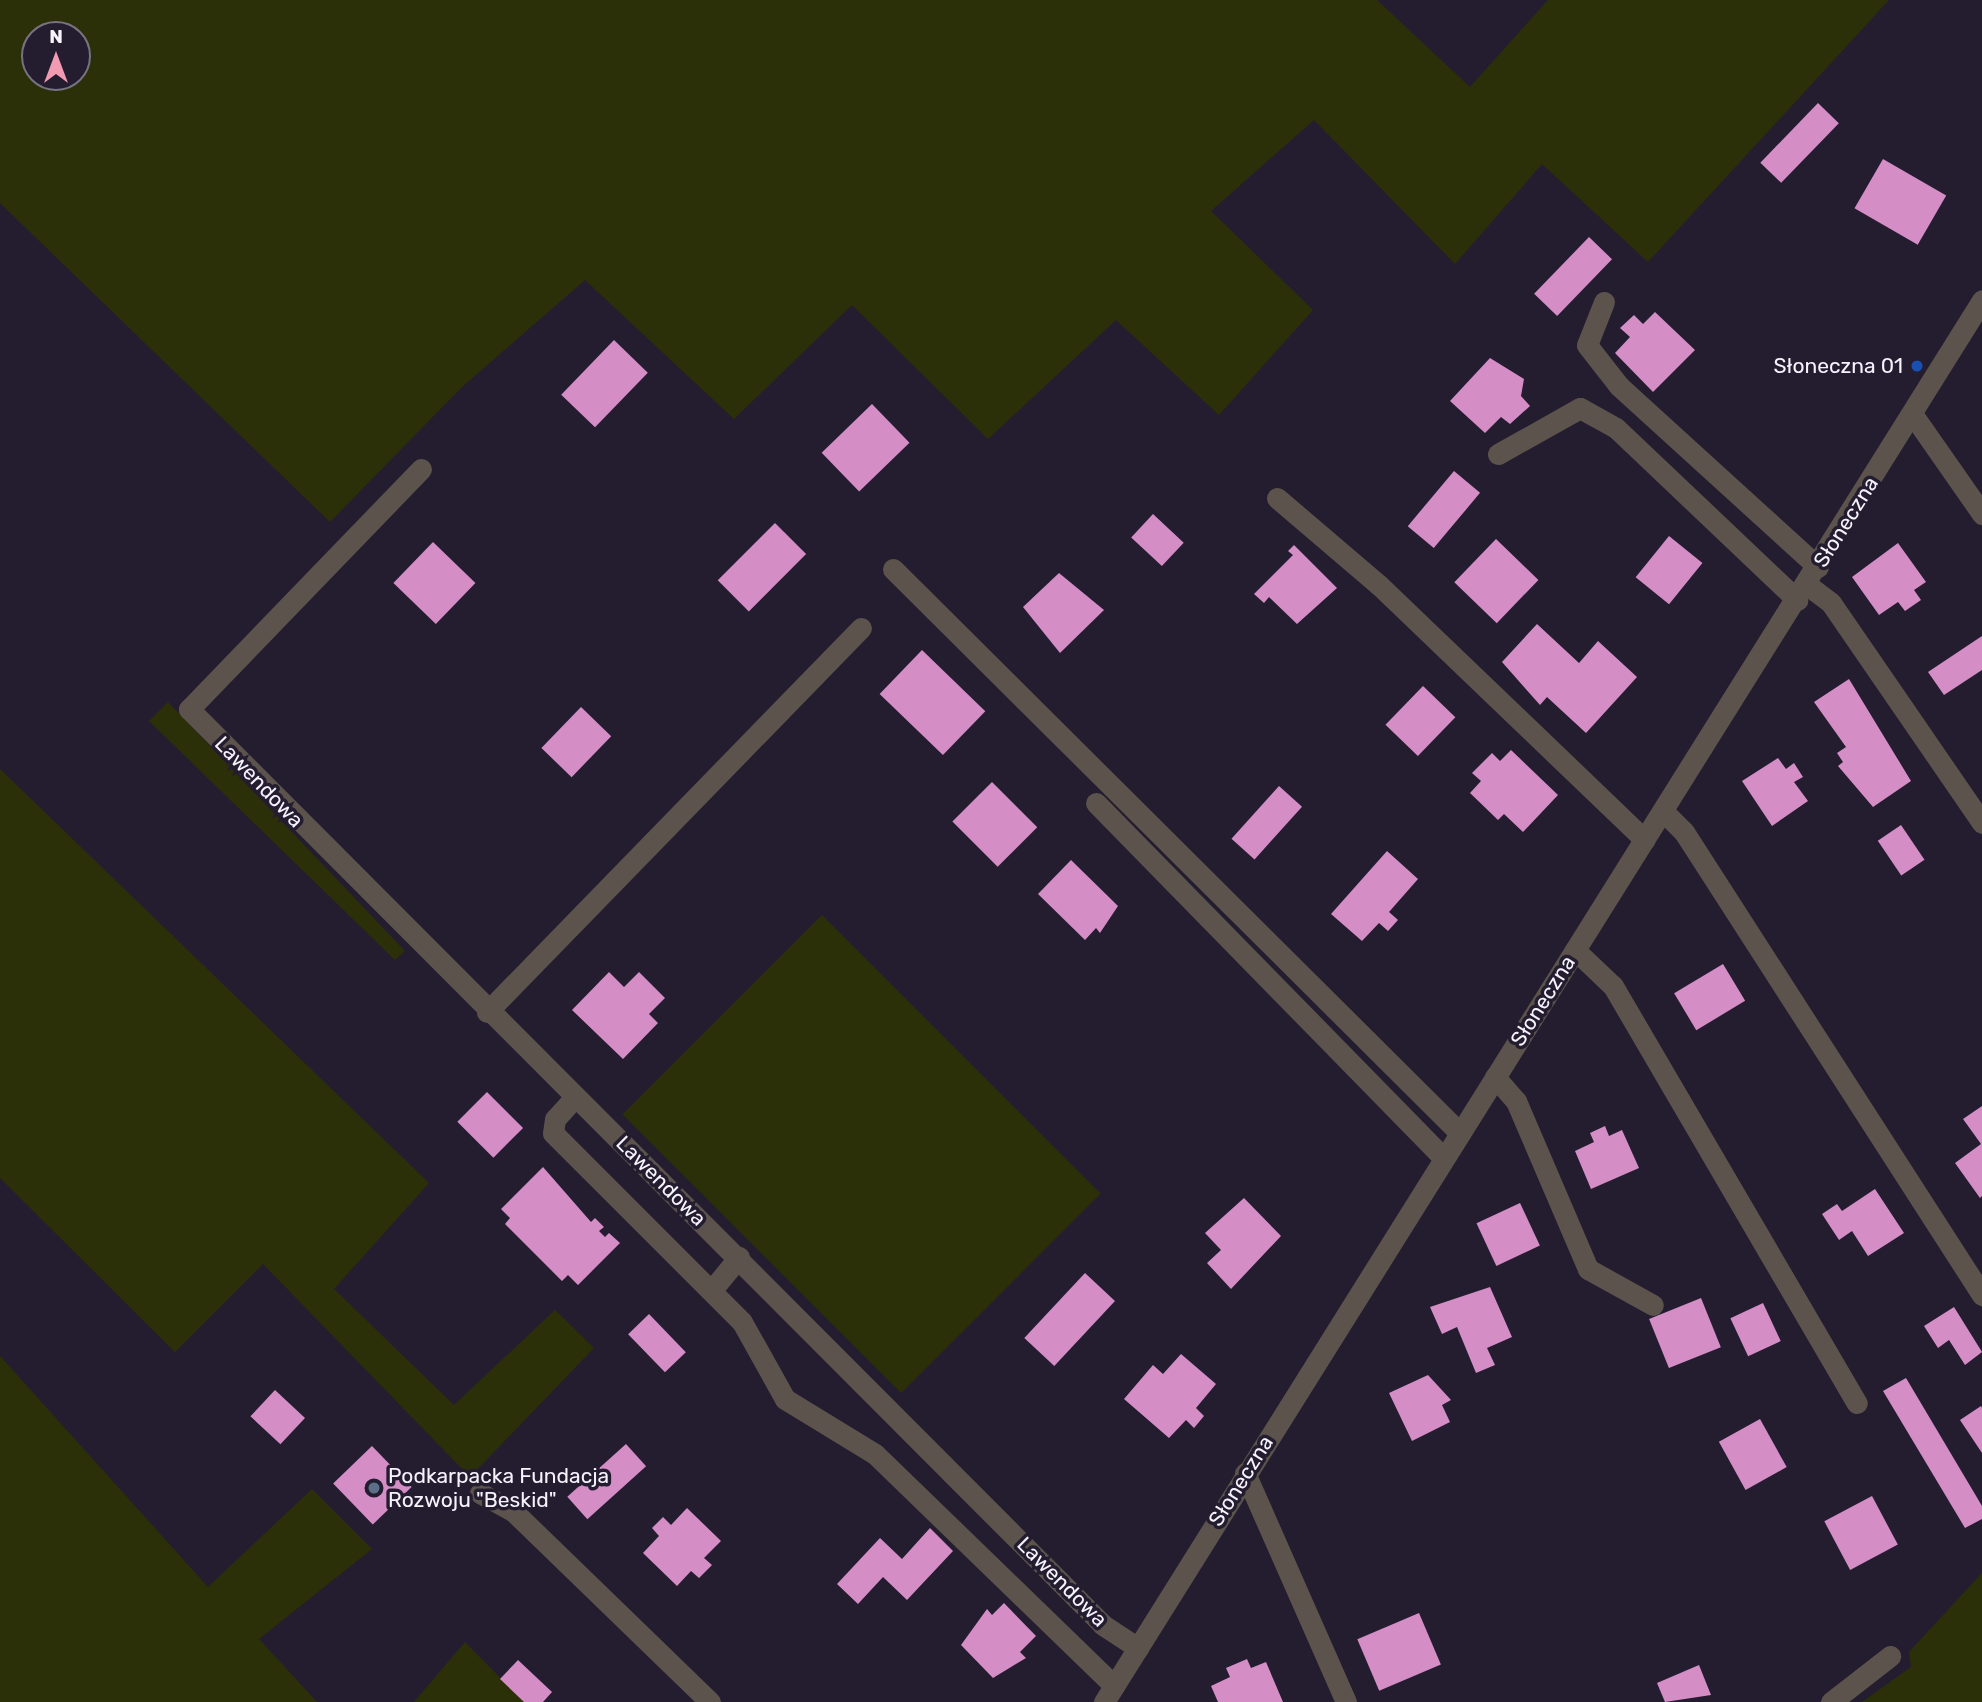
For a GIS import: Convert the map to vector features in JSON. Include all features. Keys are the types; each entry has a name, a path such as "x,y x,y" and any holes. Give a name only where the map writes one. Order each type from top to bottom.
{"street":[{"name":"Słoneczna","path":"1109,1694 1245,1473 1913,415 1982,300"},
{"path":"1604,302 1587,345 1619,386 1807,584"},
{"path":"1498,454 1580,408 1616,428 1830,603 1982,822"},
{"path":"1913,415 1982,514"},
{"name":"Lawendowa","path":"421,469 189,709 487,1012 739,1257 1103,1625 1138,1648"},
{"path":"1277,498 1378,585 1645,840"},
{"path":"893,569 1460,1133"},
{"path":"487,1012 861,628"},
{"path":"1096,803 1444,1158"},
{"path":"1663,811 1684,832 1982,1295"},
{"path":"1575,950 1613,986 1857,1403"},
{"path":"1495,1077 1516,1101 1588,1269 1653,1306"},
{"path":"575,1097 555,1119 553,1133 751,1333 785,1399 875,1454 1109,1694"},
{"path":"710,1291 739,1257"},
{"path":"1245,1473 1346,1702"},
{"path":"480,1493 514,1513 710,1702"},
{"path":"1830,1702 1890,1656"}],"green space":[{"path":"0,0 1377,0 1470,87 1548,0 1889,0 1648,262 1542,164 1455,264 1314,120 1211,211 1313,310 1219,415 1116,320 988,439 852,305 734,419 585,280 461,388 330,522 0,203"},
{"path":"168,702 405,951 395,960 149,721"},
{"path":"0,769 429,1183 334,1289 454,1405 555,1310 594,1348 470,1477 263,1264 175,1352 0,1178"},
{"path":"822,915 1101,1194 901,1393 623,1114"},
{"path":"0,1356 208,1587 312,1489 372,1549 259,1639 317,1702 0,1702"},
{"path":"1982,1573 1982,1702 1862,1702 1911,1667 1909,1652"},
{"path":"465,1642 524,1702 414,1702"}],"building":[{"path":"1818,103 1839,123 1781,183 1760,163"},
{"path":"1883,159 1946,196 1918,245 1854,208"},
{"path":"1589,237 1612,259 1557,316 1534,294"},
{"path":"1655,312 1695,350 1653,392 1615,353 1630,337 1620,328 1634,315 1643,324"},
{"path":"614,340 648,373 595,427 561,395"},
{"path":"1490,358 1524,379 1521,396 1530,406 1510,424 1501,417 1485,433 1450,401"},
{"path":"872,404 910,443 859,491 822,453"},
{"path":"1454,471 1480,493 1434,548 1408,526"},
{"path":"1153,514 1184,543 1162,566 1131,537"},
{"path":"775,523 806,554 749,611 718,580"},
{"path":"1669,536 1702,563 1669,604 1636,577"},
{"path":"1496,539 1538,580 1497,623 1454,582"},
{"path":"433,542 475,583 436,624 393,583"},
{"path":"1898,543 1926,582 1914,590 1921,600 1905,611 1898,602 1879,615 1852,577"},
{"path":"1294,545 1337,588 1297,624 1269,597 1264,603 1254,594 1293,555 1288,551"},
{"path":"1059,573 1104,610 1060,653 1023,607"},
{"path":"1537,624 1579,663 1598,641 1637,677 1586,733 1547,697 1540,705 1502,662"},
{"path":"1982,636 1982,670 1944,695 1928,672"},
{"path":"922,650 985,711 943,755 880,694"},
{"path":"1849,679 1911,781 1873,807 1838,766 1843,762 1837,753 1846,747 1814,702"},
{"path":"1423,686 1455,717 1418,756 1385,725"},
{"path":"581,707 611,736 572,777 541,748"},
{"path":"1511,750 1558,795 1523,832 1504,814 1498,820 1470,793 1481,781 1472,773 1492,753 1500,761"},
{"path":"1778,758 1786,769 1794,763 1803,777 1794,782 1808,801 1772,826 1742,781"},
{"path":"992,782 1037,827 998,867 952,822"},
{"path":"1279,786 1302,807 1255,860 1231,839"},
{"path":"1901,825 1924,860 1901,875 1878,841"},
{"path":"1387,851 1418,879 1389,912 1398,920 1388,931 1379,923 1362,941 1331,914"},
{"path":"1071,860 1118,906 1100,933 1096,928 1085,940 1038,894"},
{"path":"1723,964 1745,1001 1696,1030 1674,993"},
{"path":"609,972 624,987 639,972 665,998 649,1014 658,1023 623,1059 572,1010"},
{"path":"487,1092 523,1128 493,1158 457,1122"},
{"path":"1982,1106 1980,1198 1955,1163 1981,1144 1963,1119"},
{"path":"1605,1126 1609,1136 1622,1130 1639,1168 1591,1189 1575,1151 1594,1142 1590,1133"},
{"path":"543,1167 591,1222 595,1218 604,1227 599,1231 605,1237 609,1233 620,1243 578,1285 568,1275 562,1281 505,1224 510,1218 501,1209"},
{"path":"1875,1189 1904,1233 1868,1256 1852,1231 1839,1240 1822,1214 1837,1204 1842,1211"},
{"path":"1244,1198 1281,1236 1231,1289 1207,1263 1221,1250 1205,1233"},
{"path":"1520,1203 1540,1246 1496,1266 1476,1223"},
{"path":"1085,1273 1115,1301 1054,1366 1024,1338"},
{"path":"1490,1287 1512,1337 1487,1348 1495,1365 1476,1373 1457,1327 1442,1334 1430,1307"},
{"path":"1701,1298 1721,1347 1669,1368 1649,1319"},
{"path":"1763,1303 1781,1341 1748,1356 1730,1318"},
{"path":"1954,1307 1982,1352 1965,1365 1949,1340 1938,1348 1924,1326"},
{"path":"649,1314 686,1352 665,1372 628,1334"},
{"path":"1181,1354 1216,1384 1196,1408 1204,1416 1194,1428 1186,1420 1169,1438 1124,1399 1153,1365 1163,1374"},
{"path":"1428,1375 1451,1400 1442,1405 1450,1422 1412,1441 1389,1393"},
{"path":"1906,1378 1982,1506 1982,1519 1965,1528 1883,1391"},
{"path":"275,1390 305,1418 280,1444 250,1416"},
{"path":"1981,1406 1982,1408 1982,1453 1960,1420"},
{"path":"1760,1419 1787,1467 1746,1490 1719,1442"},
{"path":"626,1444 646,1466 587,1519 567,1497"},
{"path":"372,1446 412,1487 373,1525 333,1484"},
{"path":"1872,1496 1898,1545 1850,1570 1824,1521"},
{"path":"687,1508 721,1541 704,1558 712,1565 699,1578 691,1571 677,1586 643,1553 659,1536 652,1528 663,1517 671,1525"},
{"path":"930,1528 953,1551 907,1600 883,1577 858,1604 837,1584 880,1538 902,1559"},
{"path":"1004,1603 1036,1636 1020,1652 1026,1658 993,1678 961,1645 987,1609 992,1615"},
{"path":"1419,1613 1441,1665 1379,1691 1357,1639"},
{"path":"1247,1659 1251,1668 1266,1662 1283,1702 1218,1702 1211,1686 1230,1677 1226,1668"},
{"path":"518,1660 552,1692 543,1702 524,1702 500,1679"},
{"path":"1699,1665 1711,1695 1665,1702 1657,1683"}],"place":[{"name":"Słoneczna 01","path":"1917,366"},
{"name":"Podkarpacka Fundacja Rozwoju \"Beskid\"","path":"374,1488"}]}
